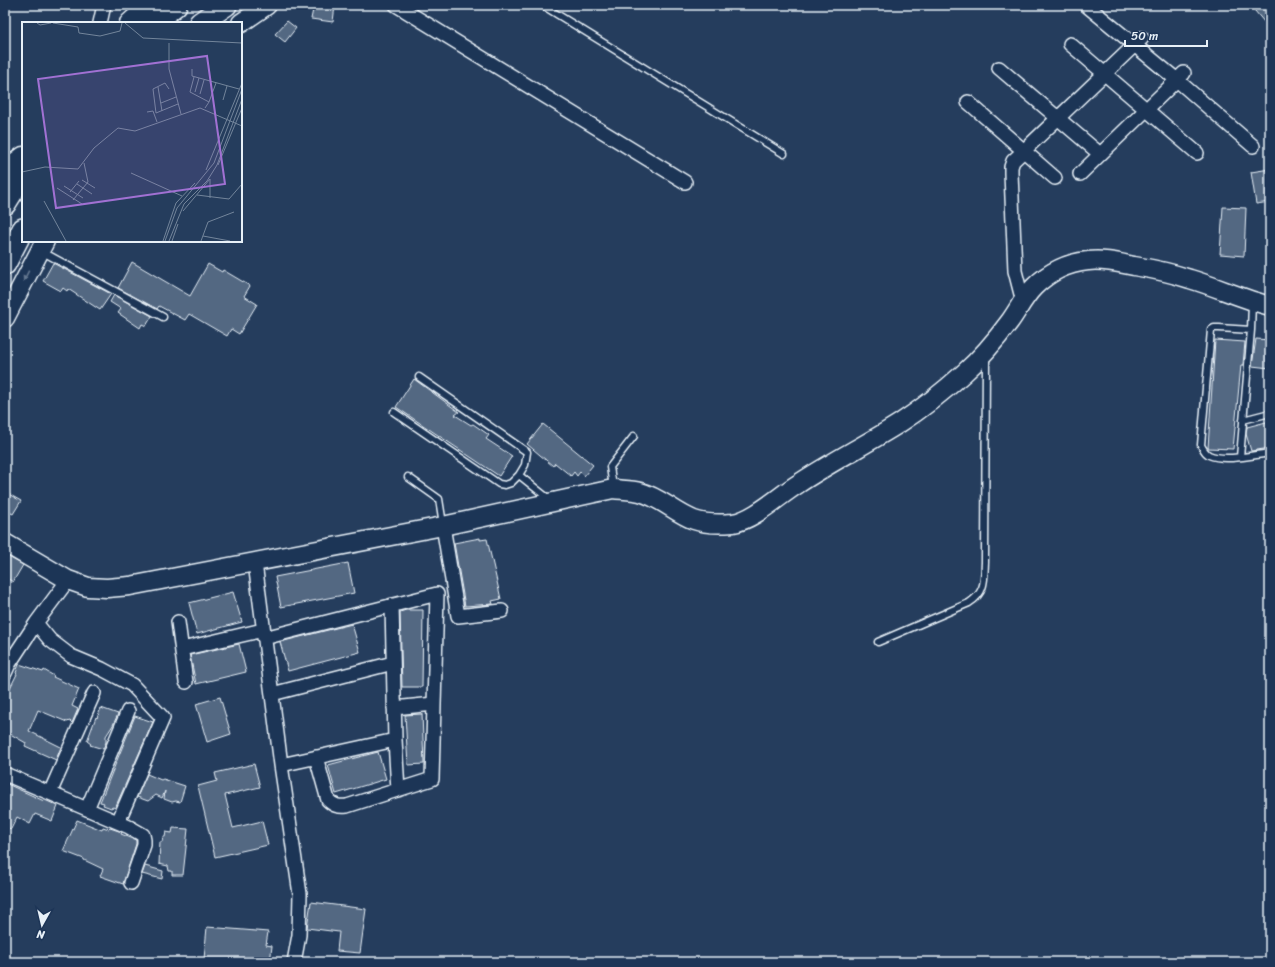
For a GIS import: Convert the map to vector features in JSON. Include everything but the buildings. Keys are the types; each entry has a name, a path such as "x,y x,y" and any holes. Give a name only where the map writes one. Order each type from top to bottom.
{"main road":[{"path":"154,22 176,5"},
{"path":"201,22 226,5"},
{"path":"5,204 22,176"},
{"path":"5,264 22,231"}],"street":[{"path":"100,22 104,5"},
{"path":"130,22 149,5"},
{"path":"242,22 267,5"},
{"path":"396,5 685,182"},
{"path":"1086,5 1138,42 1180,76 1252,146"},
{"path":"1023,302 1015,271 1011,173 1013,161 1138,42"},
{"path":"1070,44 1197,153"},
{"path":"999,68 1100,154"},
{"path":"1080,174 1180,76"},
{"path":"968,102 1055,178"},
{"path":"5,175 14,162 22,157"},
{"path":"5,318 42,246"},
{"path":"5,543 68,580 88,587 107,588 130,586 255,563 443,526 613,489 639,492 656,498 695,520 716,523 735,522 768,506 802,481 900,423 933,400 963,374 986,351 1034,287 1060,268 1076,263 1098,260 1154,270 1189,279 1252,302 1270,306"},
{"path":"443,526 458,616 502,612"},
{"path":"255,563 281,765 300,894 299,935 294,962"},
{"path":"5,673 9,664 36,623 68,580"},
{"path":"182,649 264,634 437,594 432,779 347,806 339,807 333,805 328,800 316,757"},
{"path":"392,605 395,740 398,790"},
{"path":"178,622 186,682"},
{"path":"36,623 50,640 71,656 102,669 132,685 163,718 118,822"},
{"path":"272,694 393,663"},
{"path":"50,793 94,693"},
{"path":"394,708 434,704"},
{"path":"86,809 128,711"},
{"path":"281,765 395,740"},
{"path":"5,774 118,822 143,835 144,840 131,883"}],"lane":[{"path":"542,5 784,154"},
{"path":"42,246 163,317"},
{"path":"1240,457 1252,302"},
{"path":"1251,330 1214,328 1211,330 1202,445 1204,451 1209,455 1220,458 1240,457 1270,452"},
{"path":"878,642 969,602 976,598 980,593 984,574 985,554 986,351"},
{"path":"394,412 499,484 506,485 511,483 520,475 525,465 527,452 419,377"},
{"path":"1243,420 1270,414"},
{"path":"613,489 610,467 634,436"},
{"path":"520,475 553,503"},
{"path":"408,477 439,499 443,526"}]}
